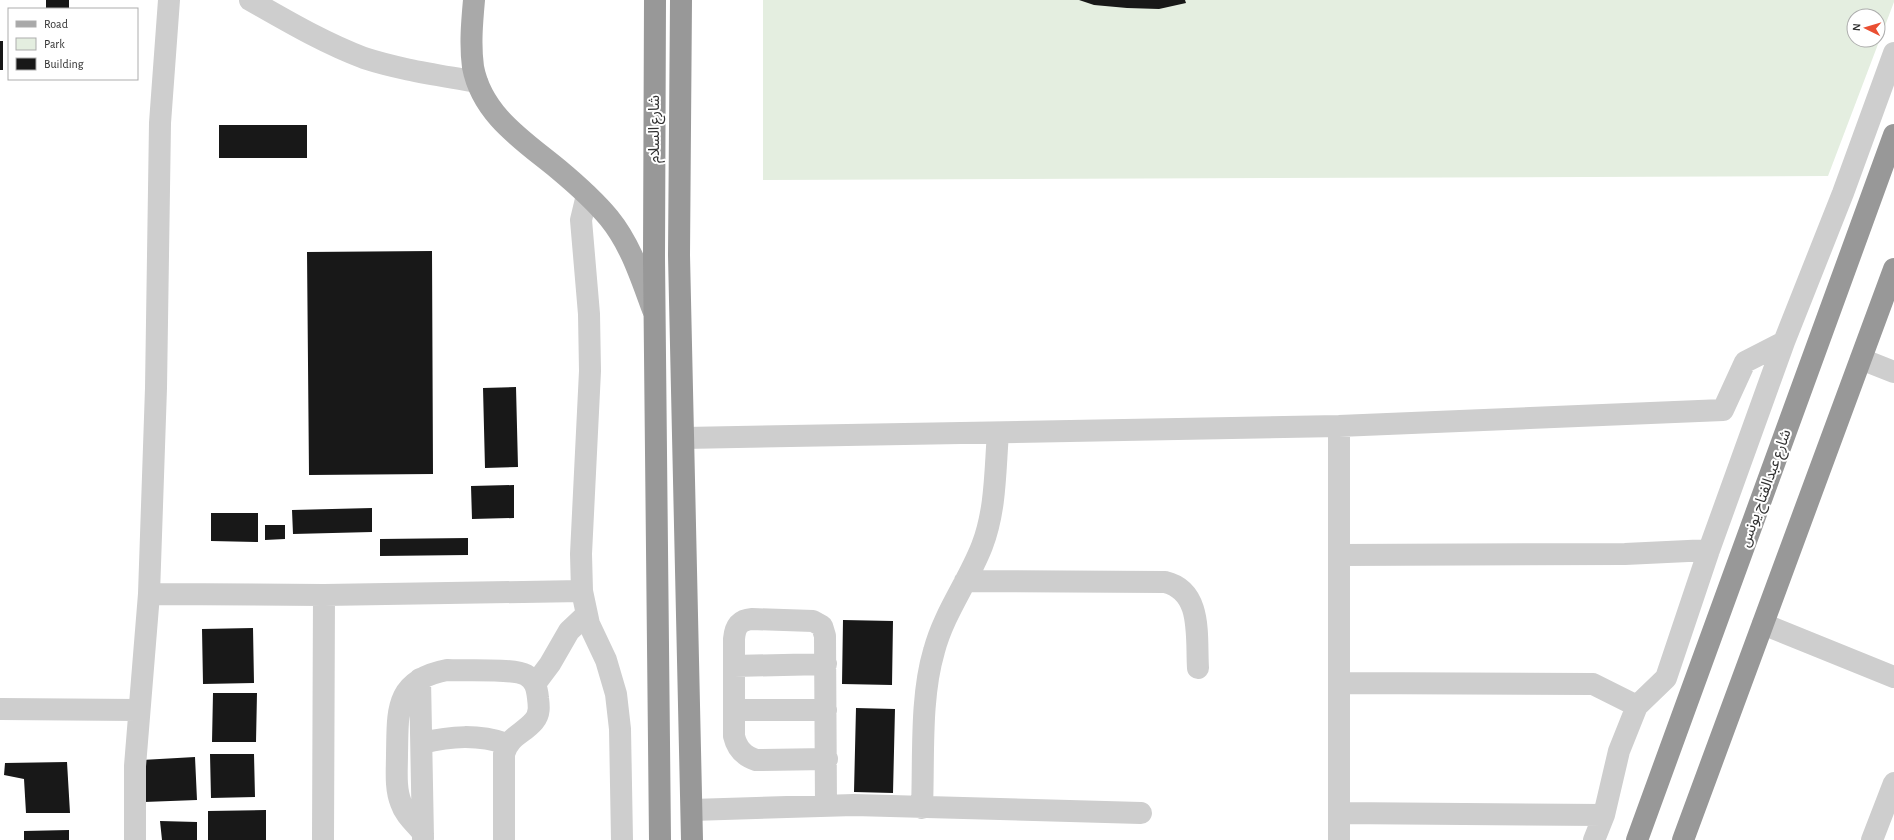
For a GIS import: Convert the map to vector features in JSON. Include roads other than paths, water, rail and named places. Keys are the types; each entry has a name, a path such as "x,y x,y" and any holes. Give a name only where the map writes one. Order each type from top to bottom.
{"highway":[{"name":"شارع السلام","path":"655,0 654,313 660,840"},
{"name":"شارع السلام","path":"681,0 679,255 692,840"},
{"name":"شارع عبدالفتاح يونس","path":"1637,840 1894,135"},
{"path":"1683,840 1894,270"}],"main road":[{"path":"474,0 472,53 477,82 490,107 508,128 587,195 609,218 626,243 638,269 654,313"}],"street":[{"path":"136,840 135,766 138,710 149,594 156,380 160,123 169,0"},
{"path":"250,0 321,40 365,58 412,70 477,82"},
{"path":"1594,840 1604,815 1619,751 1637,706 1666,678 1709,550 1784,342 1843,193 1894,53"},
{"path":"587,195 582,220 590,342 589,398 581,554 582,591 586,615 593,634 606,660 616,694 620,729 622,840"},
{"path":"684,438 1339,426 1723,410 1745,362 1784,342"},
{"path":"1861,359 1894,372"},
{"path":"1339,426 1339,840"},
{"path":"922,808 926,698 929,670 940,631 983,544 993,503 998,433"},
{"path":"1339,555 1626,554 1709,550"},
{"path":"965,581 1164,582 1172,584 1184,591 1194,609 1198,668"},
{"path":"149,594 324,595 582,591"},
{"path":"323,840 324,595"},
{"path":"535,684 550,664 569,631 586,615"},
{"path":"826,806 827,759 826,664 825,633 822,626 817,622 752,619 742,621 736,628 734,666 735,743 743,754 749,758 763,761 827,759"},
{"path":"1763,624 1894,677"},
{"path":"734,666 826,664"},
{"path":"423,836 403,807 398,793 398,711 405,693 420,680 437,672 447,670 514,672 526,675 535,684 539,703 538,715 535,721 511,739 507,744 504,760 504,840"},
{"path":"420,680 423,836"},
{"path":"1339,683 1593,684 1637,706"},
{"path":"0,709 138,710"},
{"path":"734,710 826,710"},
{"path":"422,743 444,738 465,736 486,738 507,744"},
{"path":"1872,840 1894,783"},
{"path":"692,810 826,806 1141,813"},
{"path":"1339,812 1604,815"}]}
